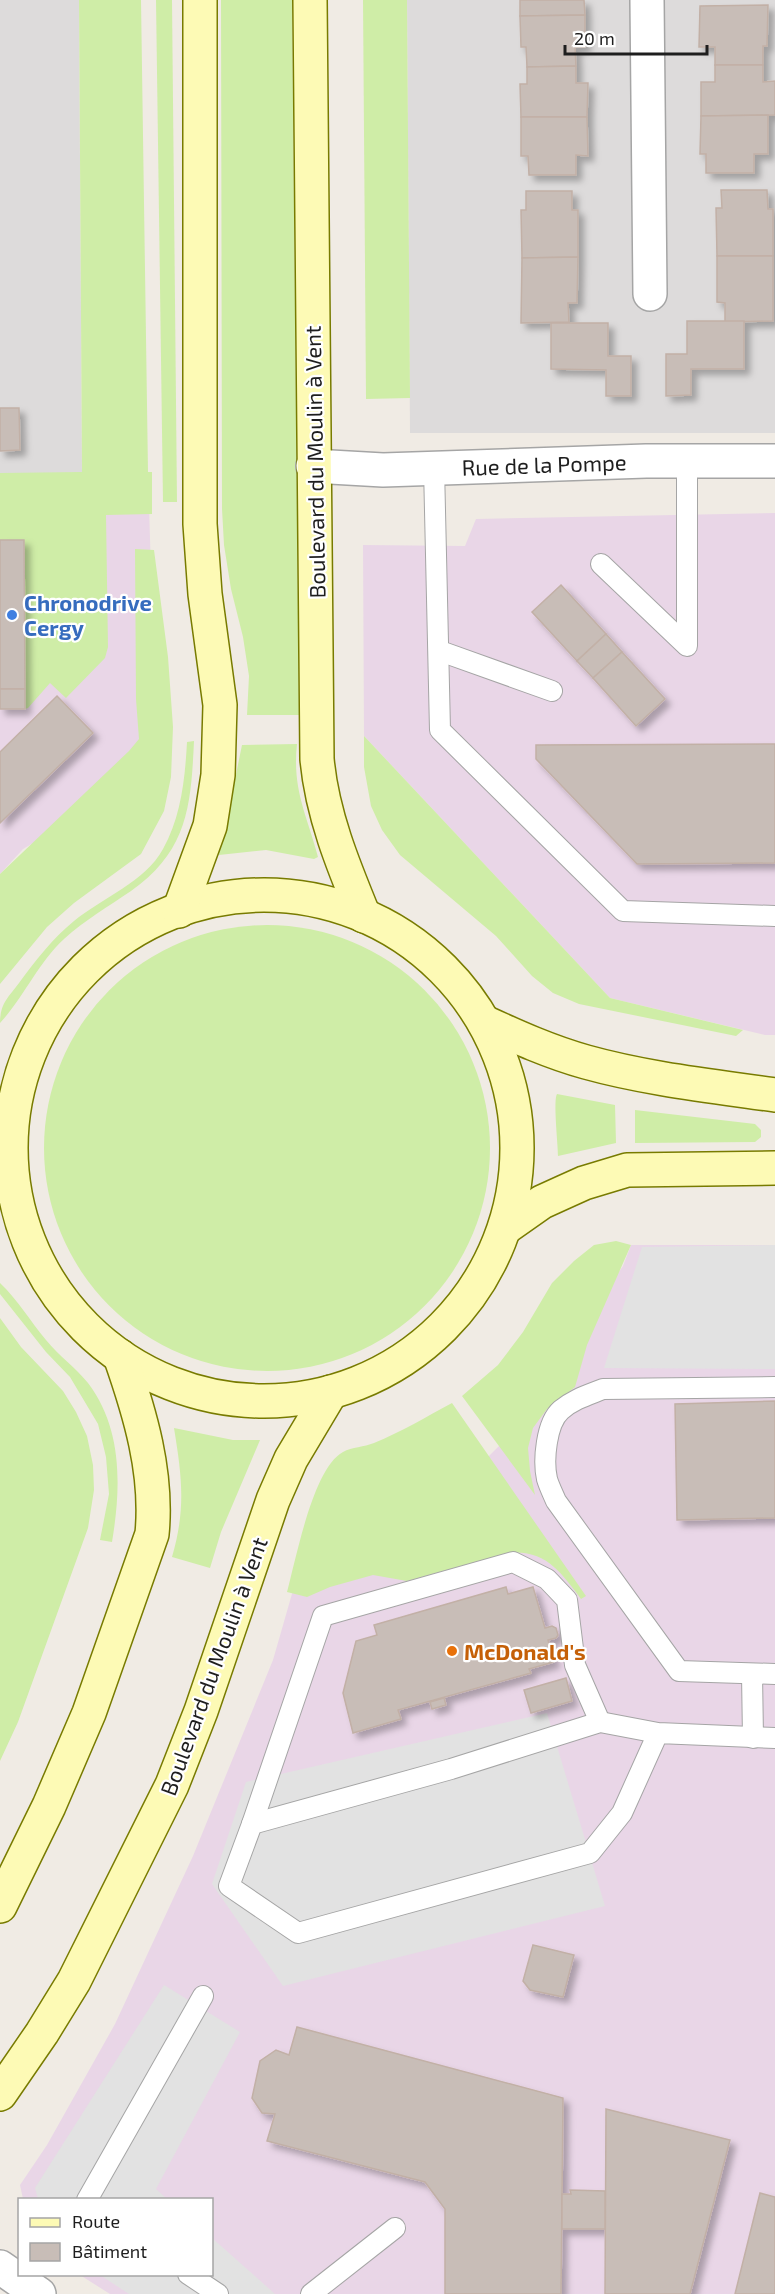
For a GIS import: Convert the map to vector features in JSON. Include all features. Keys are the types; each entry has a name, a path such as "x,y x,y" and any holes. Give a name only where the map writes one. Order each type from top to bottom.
{"main road":[{"path":"179,911 210,826 218,775 220,718 205,594 200,524 200,0"},
{"name":"Boulevard du Moulin à Vent","path":"310,0 313,466 319,779 340,858 364,916"},
{"path":"272,896 319,901 364,916 388,928 432,960 452,978 483,1022 506,1071 516,1123 516,1176 505,1228 496,1251 471,1294 438,1332 399,1362 370,1378 331,1392 277,1401 222,1397 169,1383 120,1356 100,1341 66,1306 14,1237 15,1194 11,1146 16,1097 11,1078 32,1050 57,1004 91,965 132,933 179,911 225,899 272,896"},
{"path":"483,1022 540,1048 586,1062 709,1086 775,1095"},
{"path":"505,1228 535,1206 564,1191 627,1170 775,1168"},
{"path":"0,1906 49,1806 89,1713 152,1534 154,1510 150,1462 136,1401 120,1356"},
{"name":"Boulevard du Moulin à Vent","path":"0,2094 74,1981 172,1785 201,1711 273,1500 295,1452 331,1392"}],"street":[{"path":"647,0 650,294"},
{"name":"Rue de la Pompe","path":"313,466 383,470 687,461 775,461"},
{"path":"0,2267 39,2294"}],"lane":[{"path":"601,564 687,646 687,461"},
{"path":"434,467 440,651 440,730 622,911 775,916"},
{"path":"440,651 552,691"},
{"path":"775,1387 603,1389 578,1398 558,1412 549,1433 546,1454 547,1478 556,1501 679,1671 775,1674"},
{"path":"600,1722 575,1665 567,1600 547,1579 513,1562 323,1616 230,1886 298,1934 590,1854 622,1813 658,1734"},
{"path":"752,1674 753,1738"},
{"path":"252,1824 452,1769 600,1722 658,1734 775,1738"},
{"path":"88,2198 203,1996"},
{"path":"311,2294 395,2228"},
{"path":"191,2276 218,2294"}],"shaded area":[{"path":"0,0 79,0 82,473 0,473"},
{"path":"407,0 775,0 775,433 410,433"},
{"path":"0,473 148,473 156,735 126,788 23,849 0,874"},
{"path":"775,513 775,1035 765,1035 610,998 364,736 363,545 465,546 476,519"},
{"path":"631,1245 775,1245 775,2294 110,2294 82,2276 213,2276 213,2198 23,2198 20,2185 47,2145 115,2024 193,1856 273,1660 308,1538 480,1465 499,1446 623,1266"},
{"path":"775,1245 775,1369 604,1368 642,1247"},
{"path":"547,1713 605,1906 283,1986 212,1884 246,1782"},
{"path":"164,1985 240,2032 156,2189 166,2198 38,2198 35,2188"},
{"path":"213,2239 275,2294 129,2294 102,2276 213,2276"}],"green space":[{"path":"79,0 141,0 148,472 152,472 152,514 106,515 108,647 105,658 66,698 50,683 25,709 24,541 0,540 0,473 82,472"},
{"path":"156,0 172,0 177,502 163,502"},
{"path":"221,0 292,0 299,715 247,715 249,676 224,545 222,509"},
{"path":"363,0 407,0 410,398 366,399"},
{"path":"135,549 154,550 168,657 173,727 171,777 164,811 141,854 74,903 47,927 0,984 0,874 139,739 136,699"},
{"path":"364,736 610,998 743,1030 736,1036 579,1004 553,993 532,976 496,936 400,855 382,830 371,806 364,767"},
{"path":"194,741 188,806 175,843 164,860 150,876 64,939 46,959 0,1023 1,1010 5,1001 52,942 74,921 122,889 155,861 174,824 183,784 187,742"},
{"path":"297,744 299,789 318,857 314,859 266,850 219,855 217,850 226,823 242,745"},
{"path":"267,925 310,929 352,942 391,963 425,990 452,1024 473,1063 486,1105 490,1148 486,1191 473,1233 452,1272 425,1306 391,1333 352,1354 310,1367 267,1371 224,1367 182,1354 143,1333 109,1306 82,1272 61,1233 48,1191 44,1148 48,1105 61,1063 82,1024 109,990 143,963 182,942 224,929"},
{"path":"557,1094 615,1105 616,1143 558,1156"},
{"path":"635,1110 755,1124 761,1130 761,1137 755,1142 635,1143"},
{"path":"616,1241 631,1245 587,1345 575,1387 547,1409 533,1428 528,1448 535,1495 462,1396 498,1365 523,1332 552,1283 594,1245"},
{"path":"0,1283 13,1296 51,1346 88,1383 108,1420 113,1439 118,1480 112,1542 100,1540 109,1494 106,1457 98,1424 70,1377 46,1352 0,1294"},
{"path":"0,1318 21,1347 63,1391 76,1412 87,1436 93,1465 94,1490 88,1528 18,1722 0,1761"},
{"path":"452,1403 586,1596 581,1599 551,1564 532,1555 521,1553 508,1553 407,1581 373,1575 330,1587 307,1597 287,1592 314,1495 332,1461 343,1452 384,1439"},
{"path":"174,1428 233,1440 260,1440 221,1532 210,1568 172,1557 181,1508 179,1462"}],"building":[{"path":"520,0 584,0 585,15 520,16"},
{"path":"768,5 767,46 763,46 763,65 715,65 715,47 699,47 700,6"},
{"path":"585,15 585,47 575,47 576,66 527,67 526,47 521,47 520,16"},
{"path":"715,65 763,65 763,82 775,81 775,115 701,116 701,82 715,82"},
{"path":"576,66 576,83 588,83 587,117 521,117 520,84 527,84 527,67"},
{"path":"768,115 768,154 754,154 754,173 706,173 706,154 700,154 701,116"},
{"path":"521,117 587,117 588,156 576,155 576,175 529,175 528,156 521,156"},
{"path":"721,190 767,190 768,209 773,209 773,256 717,256 716,208 722,208"},
{"path":"526,191 572,191 572,210 578,210 578,257 522,258 521,210 526,210"},
{"path":"717,256 773,256 773,321 725,322 725,303 717,302"},
{"path":"578,257 577,303 568,303 569,322 521,323 522,258"},
{"path":"687,321 744,321 744,369 691,369 691,395 666,396 666,354 687,354"},
{"path":"551,323 608,323 608,356 631,356 631,396 606,396 606,370 551,369"},
{"path":"0,408 19,408 20,450 0,451"},
{"name":"Chronodrive Cergy","path":"0,540 24,540 25,689 0,689"},
{"path":"561,585 606,634 577,661 532,612"},
{"path":"606,634 622,652 593,678 577,661"},
{"path":"622,652 665,699 636,726 593,678"},
{"path":"0,689 25,689 25,709 0,709"},
{"path":"57,696 93,733 0,823 0,752"},
{"path":"775,744 775,863 637,864 536,759 536,745"},
{"path":"775,1401 775,1518 677,1520 675,1404"},
{"name":"McDonald's","path":"506,1587 508,1594 533,1587 545,1628 552,1626 556,1628 558,1635 548,1640 554,1662 529,1669 531,1673 398,1710 401,1719 353,1733 343,1693 356,1641 377,1635 374,1625"},
{"path":"566,1678 572,1701 531,1713 524,1690"},
{"path":"444,1698 446,1705 432,1709 430,1702"},
{"path":"533,1945 574,1955 563,1997 530,1990 523,1981"},
{"path":"297,2027 563,2098 561,2294 445,2294 445,2209 425,2182 267,2141 275,2114 262,2113 252,2098 260,2061 276,2050 289,2055"},
{"path":"606,2109 730,2140 690,2294 605,2294"},
{"path":"570,2190 605,2191 605,2229 562,2229 562,2194 571,2194"},
{"path":"760,2193 775,2197 775,2294 735,2294"}],"place":[{"name":"Chronodrive Cergy","path":"12,615"},
{"name":"McDonald's","path":"452,1651"}]}
